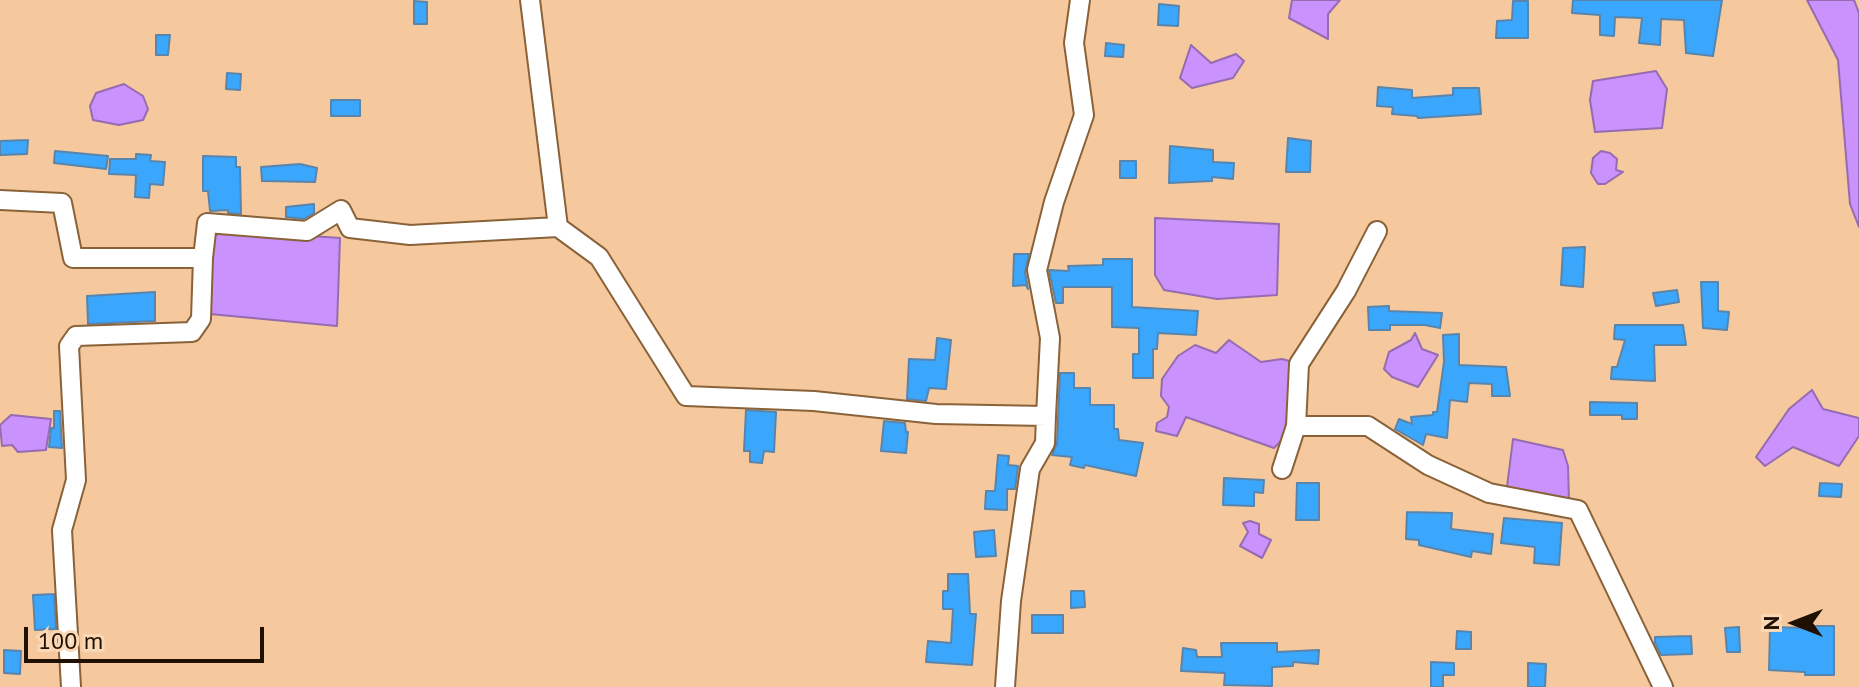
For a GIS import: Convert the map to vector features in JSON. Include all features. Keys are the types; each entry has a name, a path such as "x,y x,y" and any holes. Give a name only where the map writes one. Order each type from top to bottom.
{"street":[{"path":"530,0 558,227"},
{"path":"1005,687 1011,601 1030,469 1045,443 1050,338 1037,270 1054,202 1084,115 1074,43 1080,0"},
{"path":"0,200 62,203 73,258 203,258"},
{"path":"71,687 62,530 76,480 69,346 76,336 192,332 201,319 207,223 307,231 341,210 350,228 410,235 558,227 599,257 686,396 814,401 936,414 1046,416"},
{"path":"1282,469 1296,426 1299,364 1346,291 1377,231"},
{"path":"1296,426 1368,426 1428,465 1489,493 1578,510 1663,687"}],"shaded area":[{"path":"1292,0 1340,0 1328,14 1328,39 1289,18"},
{"path":"1807,0 1854,0 1859,13 1859,227 1850,204 1838,60"},
{"path":"1191,45 1211,63 1236,54 1244,61 1233,78 1192,88 1180,78"},
{"path":"1656,71 1667,89 1662,128 1595,132 1590,100 1593,81"},
{"path":"124,84 143,96 148,109 143,120 119,125 93,120 90,106 96,93"},
{"path":"1601,151 1617,159 1616,170 1623,172 1605,184 1598,184 1591,173 1593,158"},
{"path":"1155,218 1279,224 1277,295 1217,299 1164,290 1155,275"},
{"path":"225,230 340,238 337,326 210,314 213,237"},
{"path":"1415,333 1422,349 1438,355 1418,387 1392,377 1384,369 1389,352 1411,340"},
{"path":"1229,340 1261,362 1282,359 1293,362 1288,434 1274,448 1186,417 1177,436 1156,431 1157,423 1167,417 1169,407 1161,396 1162,379 1178,356 1195,345 1216,353"},
{"path":"1812,390 1823,409 1859,418 1859,436 1839,466 1793,447 1765,466 1756,457 1789,409"},
{"path":"11,415 51,419 46,450 18,452 12,445 2,446 0,425"},
{"path":"1513,439 1563,450 1568,466 1569,502 1530,496 1507,487"},
{"path":"1250,521 1259,524 1259,534 1271,540 1262,558 1240,546 1248,532 1243,523"}],"building":[{"path":"1573,0 1722,0 1713,56 1686,53 1684,20 1661,19 1660,45 1639,43 1642,18 1615,17 1614,36 1600,35 1600,15 1572,13"},
{"path":"414,1 427,2 427,24 414,24"},
{"path":"1513,1 1528,1 1528,38 1496,38 1497,21 1512,20"},
{"path":"1159,4 1179,6 1178,26 1158,25"},
{"path":"156,35 170,35 168,55 156,55"},
{"path":"1106,43 1124,45 1123,57 1105,56"},
{"path":"227,73 241,74 240,90 226,89"},
{"path":"1378,87 1412,90 1412,98 1453,95 1453,88 1479,88 1481,114 1418,118 1392,114 1393,107 1377,106"},
{"path":"331,100 360,100 360,116 331,116"},
{"path":"1288,138 1311,141 1310,172 1286,172"},
{"path":"28,140 27,154 0,155 0,141"},
{"path":"1170,146 1213,150 1213,162 1234,163 1233,179 1212,177 1212,181 1169,183"},
{"path":"55,151 108,156 106,169 54,163"},
{"path":"136,154 151,155 150,161 165,162 163,185 150,184 149,198 135,197 136,175 109,174 110,159 136,159"},
{"path":"203,156 236,157 236,167 240,167 241,214 228,213 228,210 210,211 208,191 203,191"},
{"path":"1120,161 1136,161 1136,178 1120,178"},
{"path":"300,164 317,168 315,182 262,181 261,167"},
{"path":"314,204 314,213 304,219 286,217 286,207"},
{"path":"1585,247 1583,287 1561,285 1563,248"},
{"path":"1014,254 1029,254 1025,272 1028,289 1026,285 1013,286"},
{"path":"1103,259 1132,259 1132,307 1198,311 1196,335 1158,333 1157,349 1153,349 1153,378 1133,378 1133,354 1139,354 1139,328 1112,327 1112,287 1063,287 1063,303 1056,303 1049,270 1069,271 1068,266 1103,265"},
{"path":"1701,282 1718,282 1718,311 1729,312 1727,330 1703,328"},
{"path":"1677,290 1679,302 1656,306 1653,293"},
{"path":"155,292 155,321 88,324 87,296"},
{"path":"1389,306 1389,311 1442,313 1440,328 1390,325 1390,330 1369,330 1368,307"},
{"path":"1615,325 1683,325 1686,345 1654,345 1655,381 1611,379 1612,367 1617,367 1625,340 1614,339"},
{"path":"1459,334 1459,365 1506,367 1510,396 1492,396 1492,384 1469,383 1467,402 1450,400 1447,438 1426,434 1423,445 1395,429 1399,419 1412,424 1411,417 1437,412 1444,362 1443,335"},
{"path":"937,338 951,340 946,389 929,388 926,401 907,399 909,359 935,360"},
{"path":"1060,373 1074,373 1074,388 1090,388 1090,405 1114,405 1114,429 1118,429 1119,440 1143,443 1136,476 1085,465 1084,468 1070,465 1072,457 1052,455 1057,443"},
{"path":"1590,402 1637,403 1637,419 1622,419 1622,415 1590,415"},
{"path":"746,410 776,412 774,452 764,451 762,463 750,462 750,451 744,451"},
{"path":"54,411 60,411 62,448 49,447"},
{"path":"884,421 905,423 908,432 906,453 881,451"},
{"path":"998,455 1009,456 1008,465 1018,466 1015,489 1007,489 1007,510 985,509 986,491 995,491"},
{"path":"1224,478 1264,480 1263,493 1254,492 1254,506 1223,505"},
{"path":"1297,483 1319,483 1319,520 1296,520"},
{"path":"1820,483 1842,484 1841,497 1819,496"},
{"path":"1407,512 1452,513 1451,529 1493,534 1491,554 1472,551 1471,557 1419,545 1419,540 1406,539"},
{"path":"1504,518 1562,523 1559,565 1534,563 1535,547 1501,543"},
{"path":"994,530 996,556 976,557 974,532"},
{"path":"948,574 968,574 970,614 976,614 972,665 926,662 928,641 951,643 953,609 943,609 943,591 948,591"},
{"path":"1071,591 1084,591 1085,607 1071,608"},
{"path":"54,594 56,629 35,630 33,595"},
{"path":"1032,615 1063,615 1063,633 1032,633"},
{"path":"1834,626 1834,675 1769,670 1770,627"},
{"path":"1739,627 1740,652 1727,652 1725,628"},
{"path":"1457,631 1471,632 1471,649 1456,649"},
{"path":"1691,636 1692,654 1661,655 1655,643 1655,637"},
{"path":"1221,643 1277,643 1277,652 1319,650 1318,664 1293,662 1293,666 1272,667 1272,686 1224,685 1225,673 1181,671 1183,648 1196,650 1197,657 1222,657"},
{"path":"4,650 21,651 20,674 4,673"},
{"path":"1431,662 1454,663 1454,675 1443,675 1443,687 1431,687"},
{"path":"1528,663 1546,664 1545,687 1528,687"}]}
